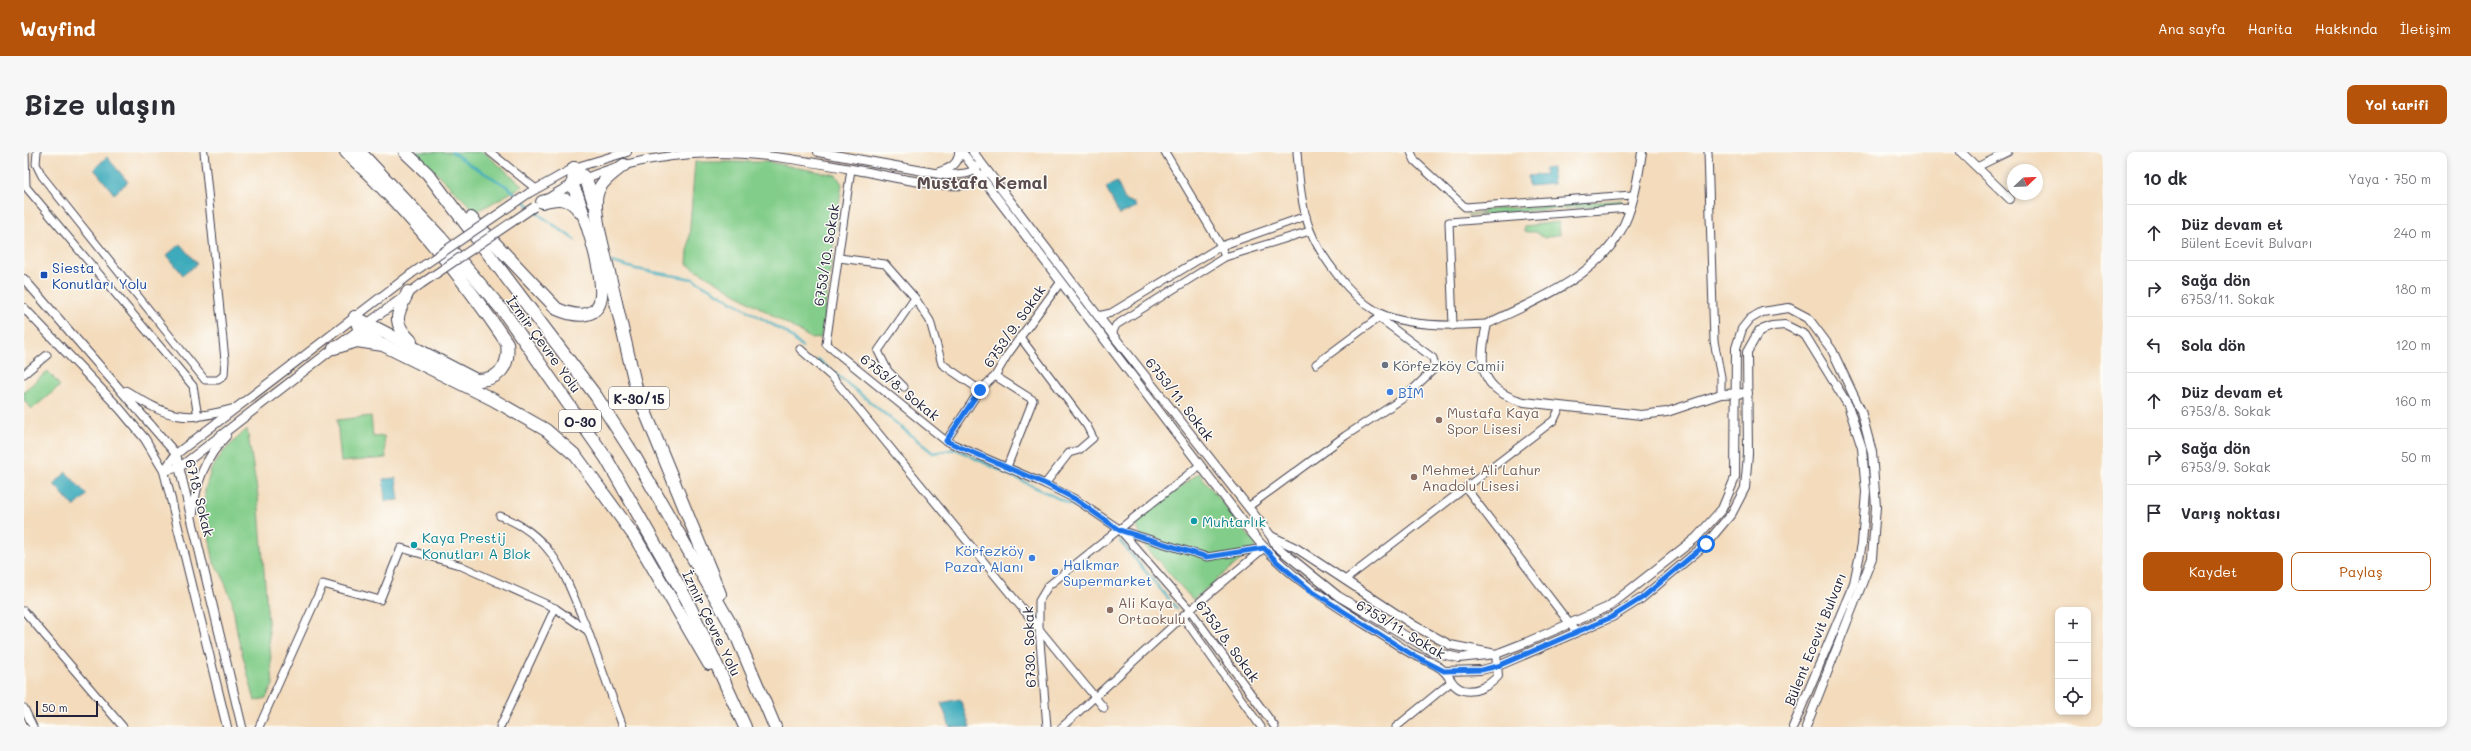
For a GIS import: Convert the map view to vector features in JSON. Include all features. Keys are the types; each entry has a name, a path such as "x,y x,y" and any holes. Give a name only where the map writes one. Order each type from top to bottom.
{"highway":[{"path":"346,152 374,178 446,258 507,343 508,355 501,373 492,378 476,380 418,349 364,325"},
{"name":"İzmir Çevre Yolu","path":"360,152 440,237 504,312 606,458 687,600 745,726"},
{"name":"İzmir Çevre Yolu","path":"405,152 428,174 596,396 635,456 734,630 775,727"},
{"name":"K-30/15","path":"624,165 604,180 597,190 595,204 637,392 734,630"},
{"path":"428,174 557,309 571,315 587,315 596,308 601,297 600,277 584,217 573,185 574,168"},
{"path":"574,168 586,180 595,204"},
{"path":"538,204 562,198 571,201 584,217"},
{"path":"408,292 398,312 397,322 399,330 418,349"},
{"path":"355,316 383,345 526,418 546,430 576,456 635,537 745,726"},
{"path":"334,348 357,342 383,345"}],"street":[{"path":"25,152 25,190 193,386 198,417"},
{"path":"37,152 36,164 42,176 205,380 213,382 224,375 225,360 204,152"},
{"path":"490,152 533,191"},
{"path":"164,471 176,454 411,274 533,191 574,168 627,152"},
{"path":"818,152 936,173 963,174 976,170 980,162"},
{"path":"936,173 947,170 957,162 960,152"},
{"name":"6753/11. Sokak","path":"960,152 976,170 984,174 1098,316 1271,536 1276,546 1338,596 1433,652 1459,658 1496,654"},
{"name":"6753/11. Sokak","path":"972,152 980,162 992,192 1060,283 1264,548 1277,562 1310,590 1411,654 1444,671 1451,682"},
{"path":"1165,152 1221,246 1225,257"},
{"path":"1248,507 1345,436 1405,397 1435,368 1432,358 1360,299 1342,280 1310,231 1300,186 1297,152"},
{"path":"1411,152 1415,161 1465,207 1632,195"},
{"path":"1316,364 1381,316 1452,326 1487,324 1550,294 1596,261 1618,234 1629,208 1642,152"},
{"path":"1708,152 1714,341 1721,377 1721,394"},
{"path":"1961,152 2007,196"},
{"path":"1977,167 2008,152"},
{"path":"164,471 180,467 233,428 408,292 538,204 573,185 624,165 650,160 714,153 767,155 908,180 978,186 992,192"},
{"name":"6753/10. Sokak","path":"826,344 851,169"},
{"path":"965,185 984,174"},
{"path":"1452,326 1449,222 1629,208"},
{"path":"1098,316 1110,313 1221,246 1306,216"},
{"path":"1112,334 1116,325 1225,257 1310,231"},
{"path":"839,258 885,264 915,298 930,321 942,364 980,390"},
{"name":"6718. Sokak","path":"24,279 176,454 242,727"},
{"name":"6753/9. Sokak","path":"946,441 980,390 995,376 1020,337 1060,283"},
{"path":"904,387 888,371 878,351 915,298"},
{"name":"6718. Sokak","path":"24,308 120,408 145,439 164,471 227,727"},
{"name":"Bülent Ecevit Bulvarı","path":"1496,654 1608,607 1696,538 1722,509 1736,478 1736,348 1742,329 1750,319 1762,312 1789,308 1808,318 1832,350 1861,411 1872,452 1876,507 1872,558 1806,727"},
{"path":"1487,324 1481,350 1485,377 1497,391 1510,398 1560,407 1641,415 1666,412 1721,394 1748,393"},
{"name":"Bülent Ecevit Bulvarı","path":"1444,671 1481,670 1498,666 1612,617 1642,598 1706,544 1732,513 1745,488 1748,352 1759,331 1772,326 1785,325 1794,328 1809,341 1848,404 1862,448 1866,492 1862,544 1854,583 1793,727"},
{"path":"1020,337 1087,426 1093,438 1078,450 1069,453 1046,484"},
{"name":"6753/8. Sokak","path":"826,344 946,441 1046,484 1075,499 1119,530 1190,610 1275,727"},
{"path":"800,349 832,378 1104,708"},
{"path":"24,374 47,355"},
{"path":"995,376 1033,400 1007,467"},
{"path":"118,386 173,416 198,417 238,408"},
{"path":"1345,580 1554,420 1560,407"},
{"path":"193,523 198,480 212,450 233,428"},
{"name":"6730. Sokak","path":"1047,727 1039,629 1040,601 1048,586 1200,465"},
{"path":"1466,488 1571,623 1576,632"},
{"path":"500,516 517,522 545,545 556,557 588,631 623,727"},
{"path":"1119,530 1207,557 1264,548"},
{"path":"1271,536 1296,548 1415,626 1450,645 1496,654 1498,676 1490,684 1474,691 1461,690 1451,682 1396,727"},
{"path":"259,727 323,584 380,600 402,548 459,565 555,608 588,631"},
{"path":"1062,727 1096,698 1190,610 1264,548"},
{"path":"500,727 555,608"},
{"path":"24,611 123,727"},
{"path":"1183,617 1261,727"},
{"path":"24,708 32,727"}],"green space":[{"path":"415,152 484,152 523,186 476,212"},
{"path":"695,162 768,162 836,175 842,184 821,338 812,339 687,264"},
{"path":"1622,200 1620,204 1468,216 1468,214 1483,213 1483,210"},
{"path":"1559,222 1560,234 1544,238 1536,232 1524,232 1524,226"},
{"path":"48,371 60,386 32,409 24,400 24,391"},
{"path":"371,416 373,437 384,436 386,458 341,462 337,420"},
{"path":"247,429 258,496 273,685 266,698 255,701 238,638 232,601 222,575 214,563 205,516 205,491 211,470 224,451"},
{"path":"1199,473 1257,546 1193,600 1144,545 1135,521"}],"water":[{"path":"107,157 128,182 114,194 94,169"},
{"path":"1552,168 1553,184 1529,186 1528,176 1545,174 1544,169"},
{"path":"1117,182 1125,200 1134,203 1136,207 1119,215 1106,187"},
{"path":"180,244 197,264 183,275 167,255"},
{"path":"66,472 87,495 74,507 54,484"},
{"path":"396,478 399,500 385,501 383,479"},
{"path":"960,699 970,727 950,727 941,703"}],"waterway":[{"path":"452,152 508,187 541,216 575,240"},
{"path":"612,262 636,269 693,279 787,333 802,347"},
{"path":"817,359 933,453 956,449 1080,509 1097,521"},
{"path":"1120,541 1177,609"}],"place":[{"name":"Siesta Konutları Yolu","path":"44,275"},
{"name":"Körfezköy Camii","path":"1385,365"},
{"name":"BİM","path":"1390,392"},
{"name":"Mustafa Kaya Spor Lisesi","path":"1439,420"},
{"name":"Mehmet Ali Lahur Anadolu Lisesi","path":"1414,477"},
{"name":"Muhtarlık","path":"1194,521"},
{"name":"Kaya Prestij Konutları A Blok","path":"414,545"},
{"name":"Körfezköy Pazar Alanı","path":"1032,558"},
{"name":"Halkmar Supermarket","path":"1055,572"},
{"name":"Ali Kaya Ortaokulu","path":"1110,610"}],"district":[{"name":"Mustafa Kemal","path":"982,182"}],"route":[{"path":"980,390 959,419 946,441 1046,484 1075,499 1119,530 1207,557 1264,548 1277,562 1310,590 1366,623 1411,654 1444,671 1481,670 1498,666 1612,617 1642,598 1706,544"}]}
